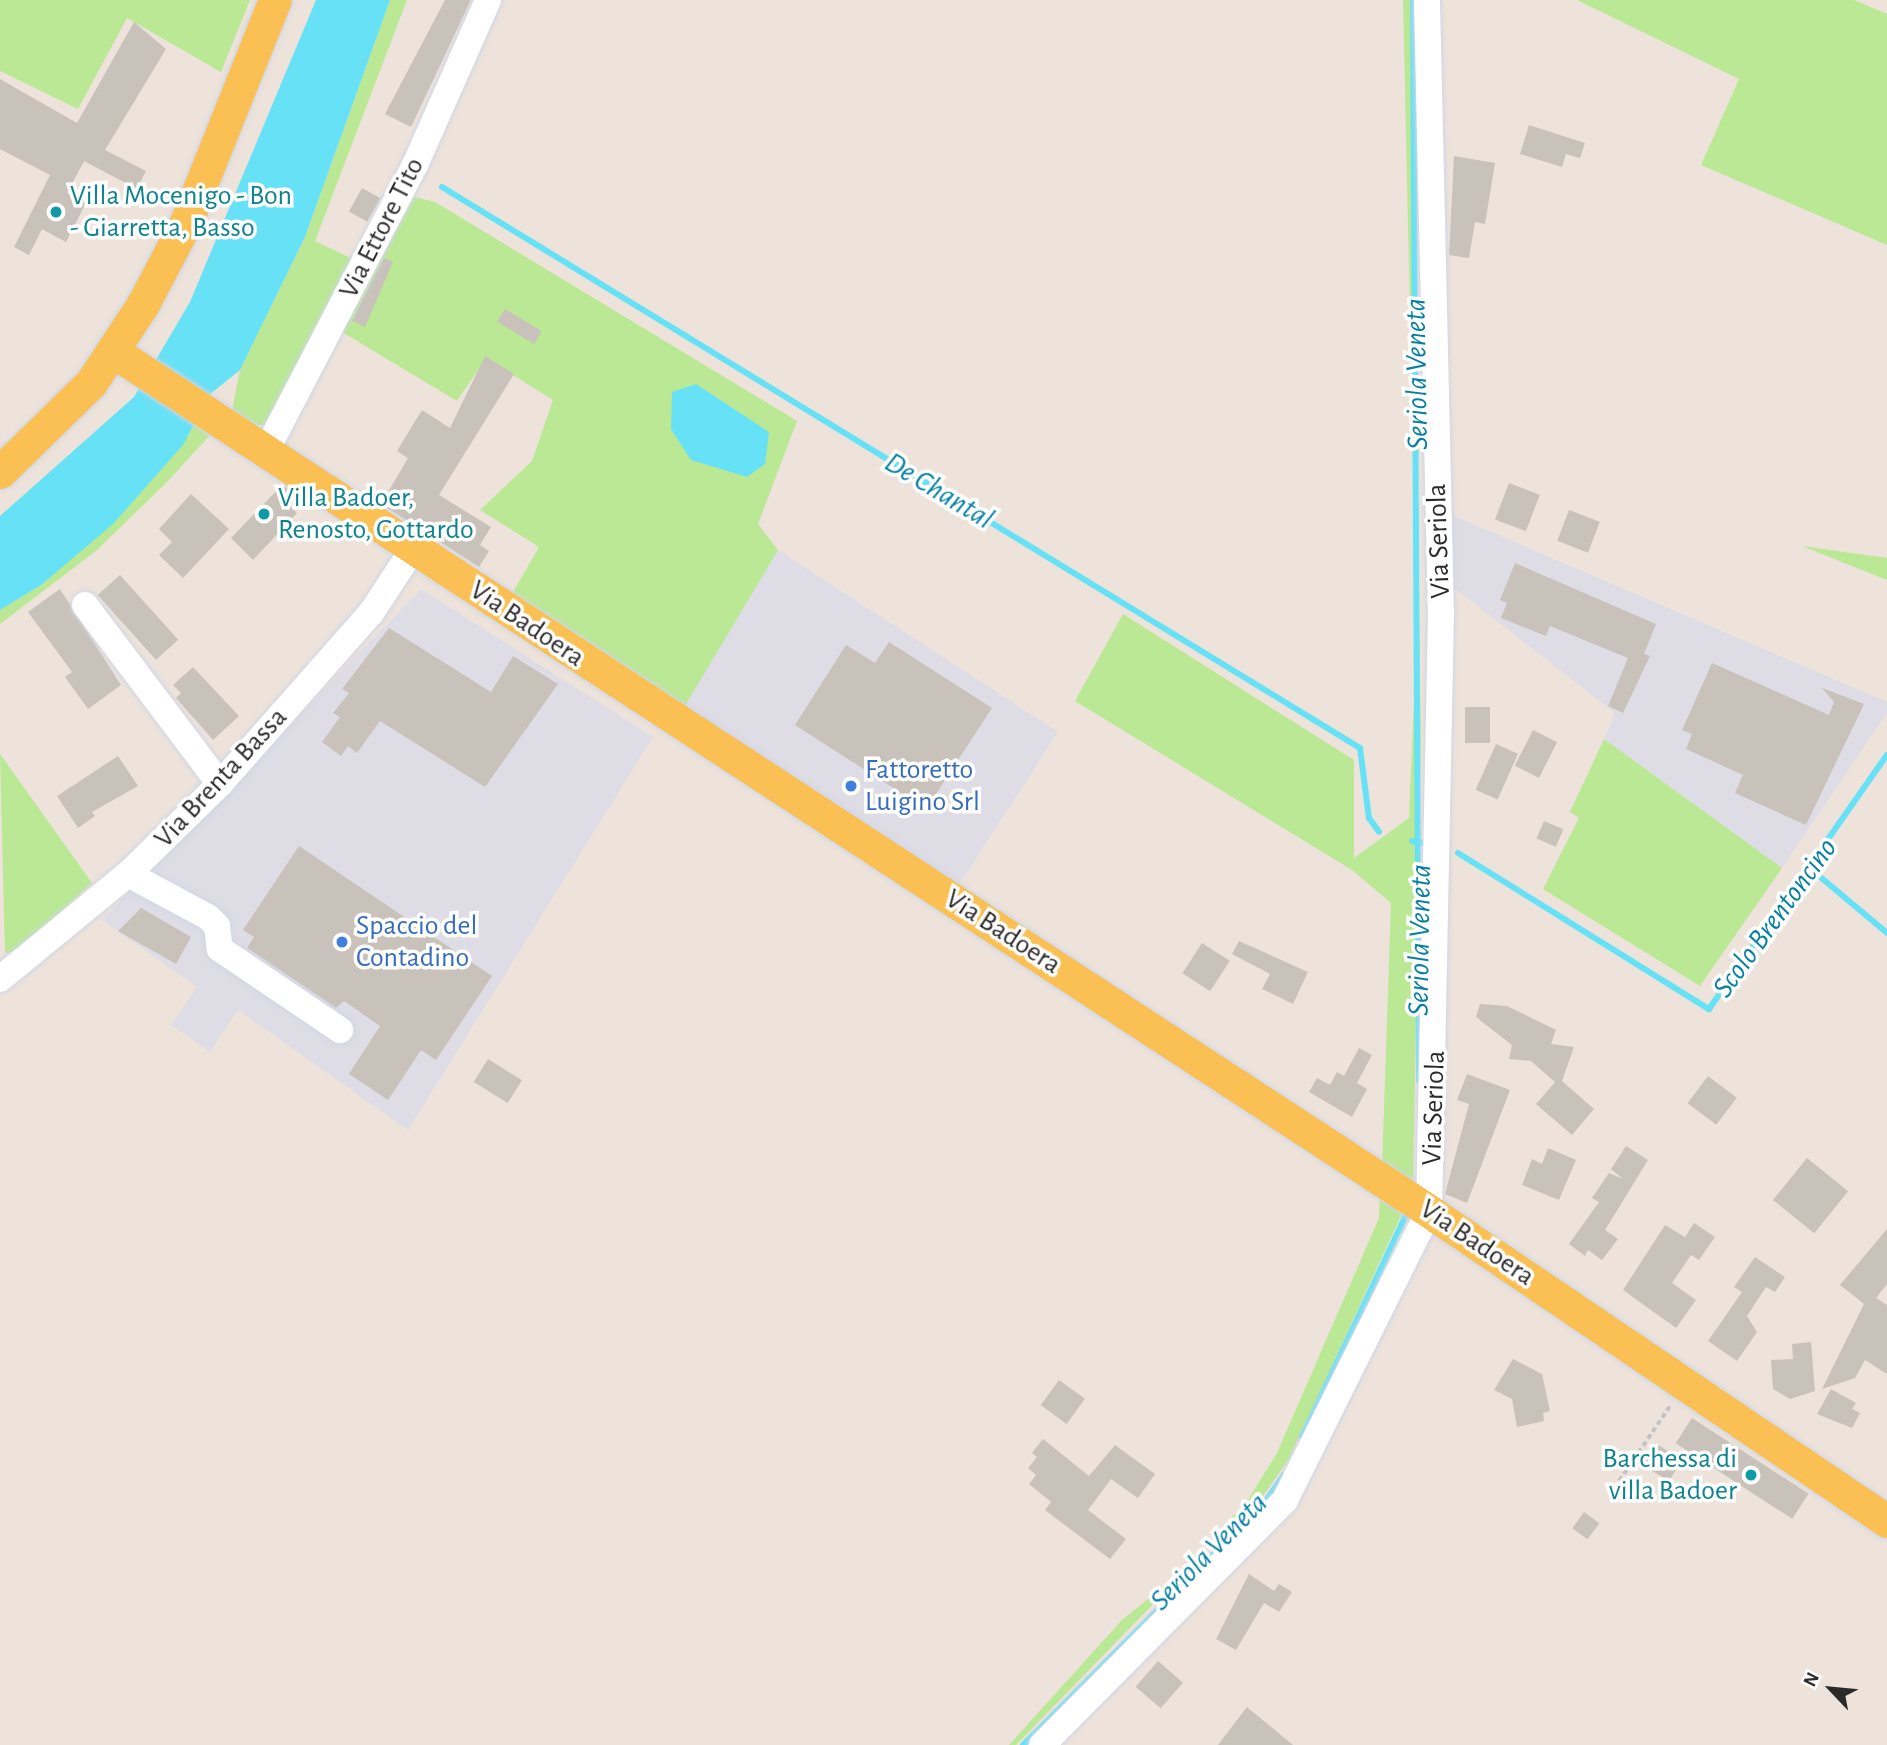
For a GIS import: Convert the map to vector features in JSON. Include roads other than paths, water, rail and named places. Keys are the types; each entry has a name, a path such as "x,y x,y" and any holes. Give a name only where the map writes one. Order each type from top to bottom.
{"main road":[{"path":"0,472 59,418 114,352 186,222 275,0"},
{"name":"Via Badoera","path":"114,352 1687,1381 1887,1521"}],"street":[{"name":"Via Ettore Tito","path":"266,451 415,165 488,0"},
{"name":"Via Seriola","path":"1042,1745 1285,1500 1419,1205 1441,614 1427,0"},
{"name":"Via Brenta Bassa","path":"0,979 128,874 220,784 371,613 413,549"},
{"path":"85,604 220,784"},
{"path":"128,874 208,917 217,926 220,949 340,1030"}],"water":[{"path":"316,0 390,0 305,237 240,370 209,395 183,445 113,524 41,585 0,610 0,516 134,397 190,302"},
{"path":"696,384 769,432 765,464 747,477 691,460 671,429 672,392"}],"waterway":[{"name":"Seriola Veneta","path":"1413,0 1419,1081"},
{"name":"De Chantal","path":"442,187 1360,748 1369,818 1379,832"},
{"name":"Scolo Brentoncino","path":"1458,853 1709,1009 1887,755"},
{"name":"Scolo Brentoncino","path":"1412,841 1424,843"},
{"path":"1812,870 1887,933"},
{"name":"Seriola Veneta","path":"1302,1437 1409,1209"},
{"name":"Seriola Veneta","path":"1023,1745 1265,1502 1284,1475"}],"place":[{"name":"Villa Mocenigo - Bon - Giarretta, Basso","path":"56,212"},
{"name":"Villa Badoer, Renosto, Gottardo","path":"264,514"},
{"name":"Fattoretto Luigino Srl","path":"851,786"},
{"name":"Spaccio del Contadino","path":"342,942"},
{"name":"Barchessa di villa Badoer","path":"1751,1475"}]}
